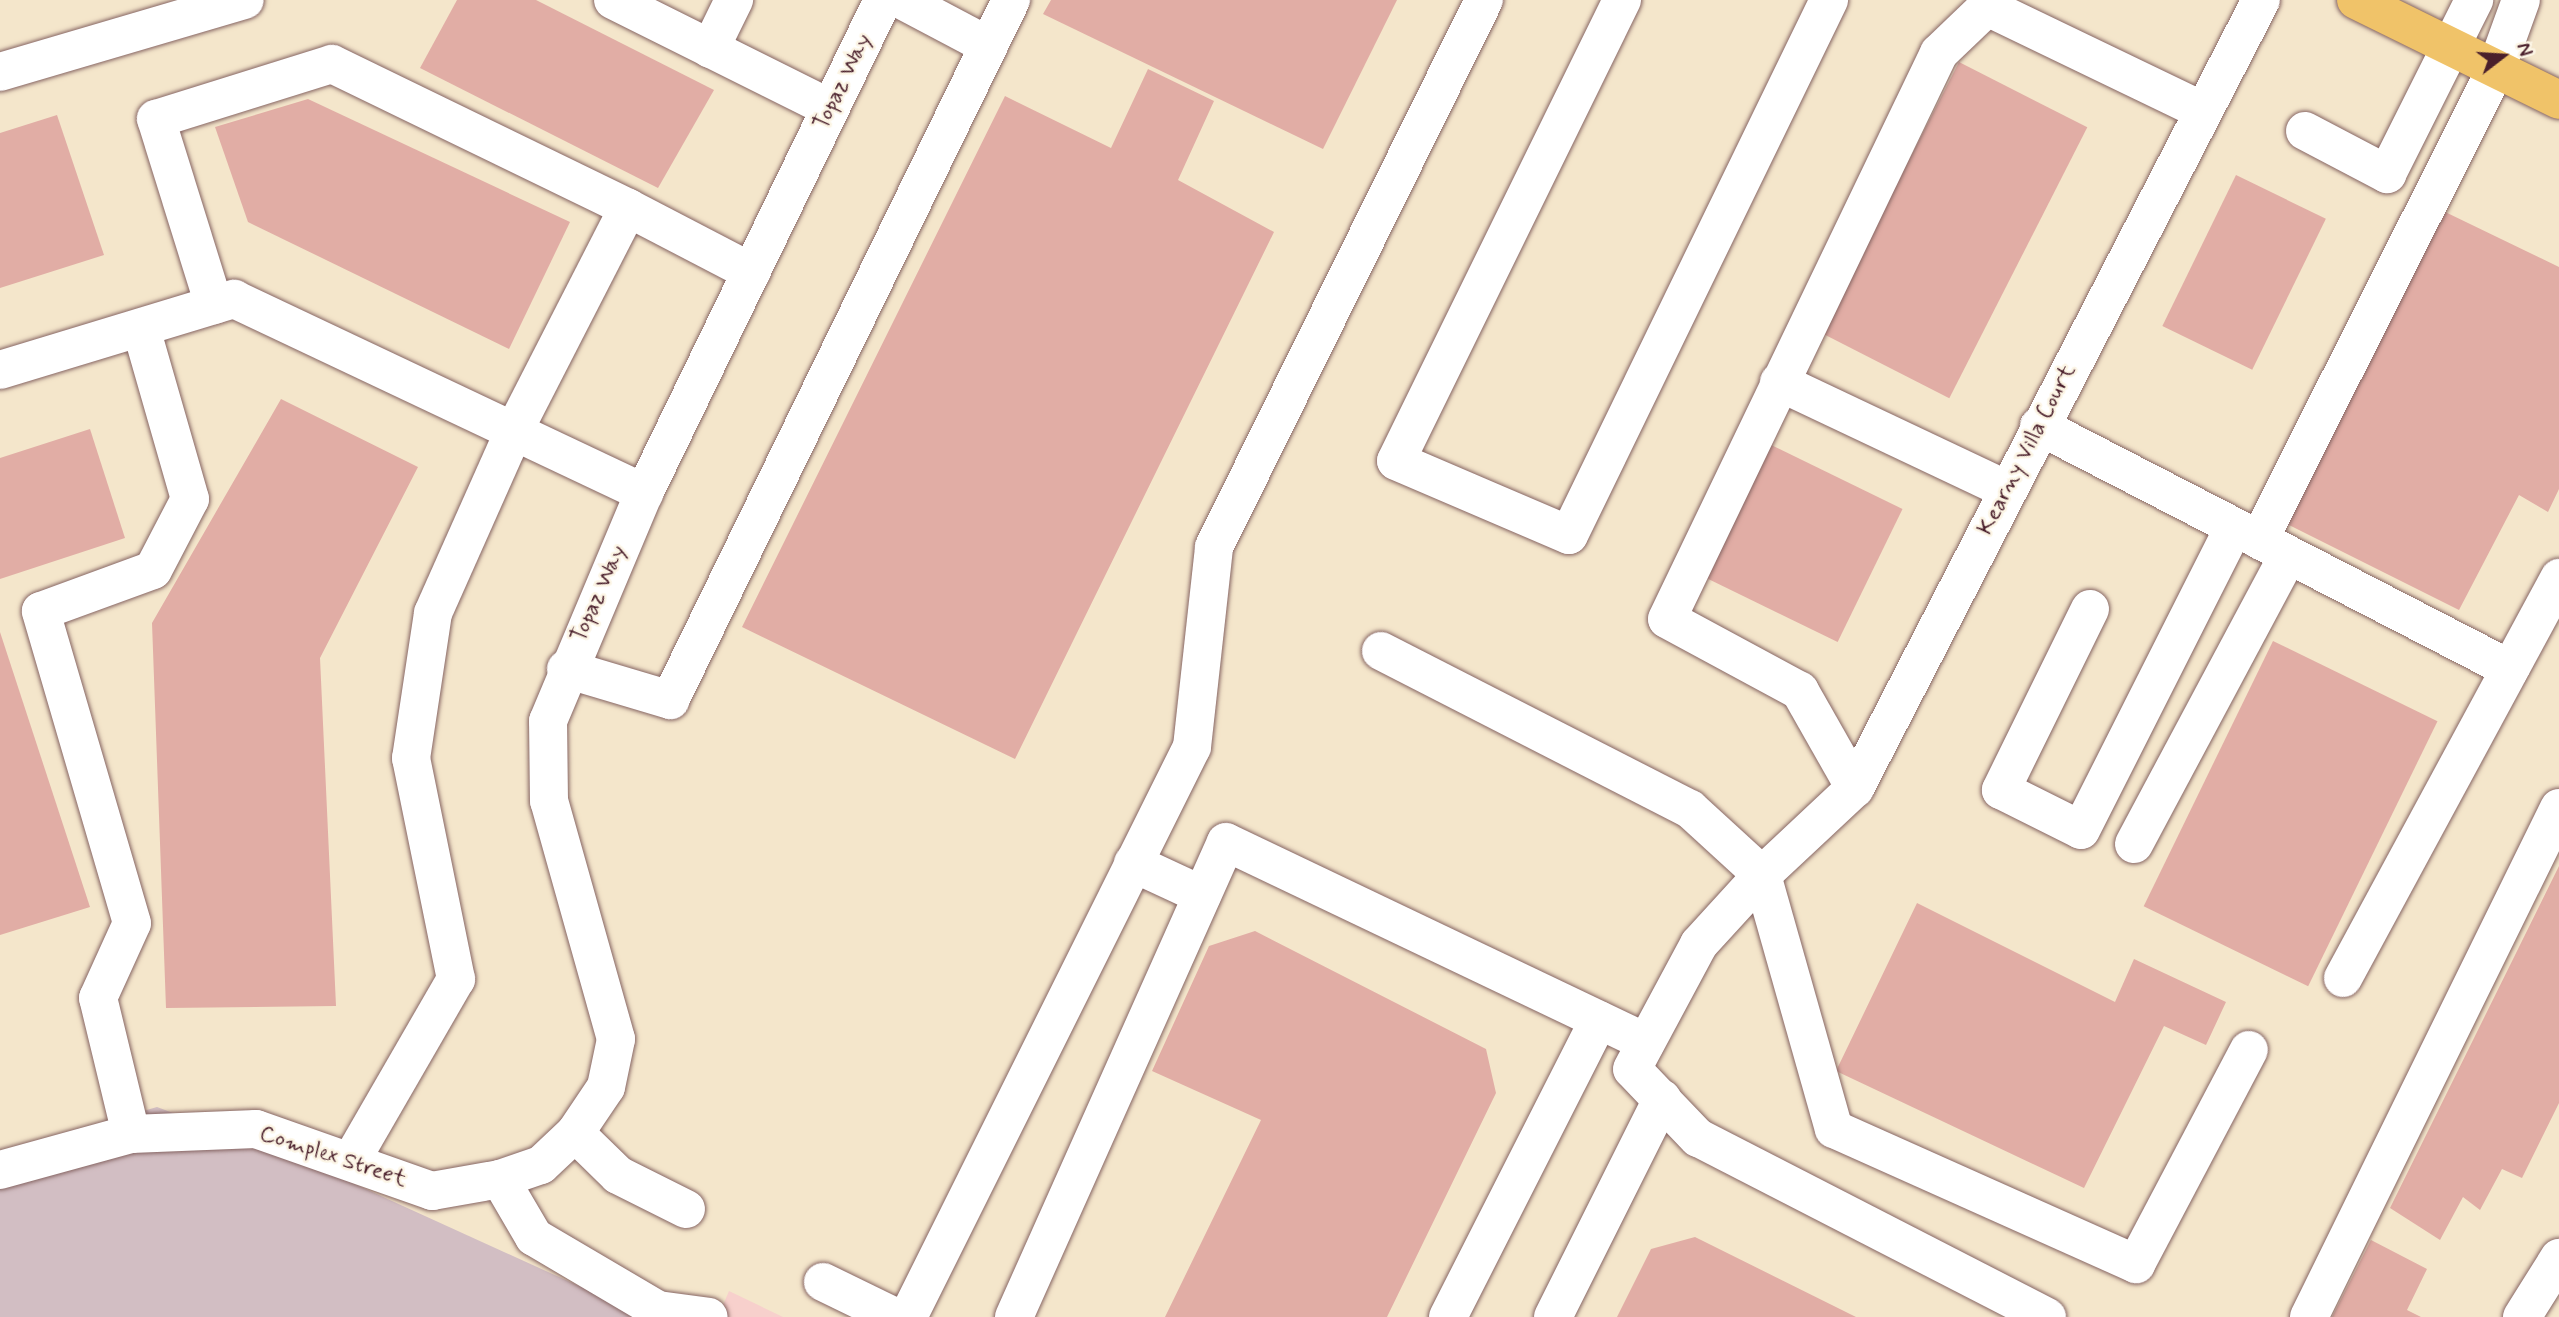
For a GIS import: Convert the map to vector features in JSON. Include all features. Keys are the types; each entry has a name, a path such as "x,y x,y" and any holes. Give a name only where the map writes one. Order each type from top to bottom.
{"main road":[{"path":"2356,0 2559,100"}],"street":[{"path":"0,72 245,0"},
{"path":"613,0 830,108"},
{"path":"710,49 734,0"},
{"name":"Topaz Way","path":"500,1179 541,1165 575,1133 606,1087 616,1040 549,801 548,720 566,669 644,493 883,0"},
{"path":"902,0 989,46"},
{"path":"566,669 670,700 1011,0"},
{"path":"908,1317 1192,747 1214,547 1484,0"},
{"path":"1622,0 1396,461 1569,535 1829,0"},
{"name":"Kearny Villa Court","path":"1662,1100 1632,1069 1699,944 1762,875 1855,788 2039,426 2261,0"},
{"path":"2305,131 2387,174 2474,0"},
{"path":"2134,844 2260,540 2496,69 2521,0"},
{"path":"1855,788 1800,691 1667,619 1939,53 1989,4 2203,111"},
{"path":"214,305 156,119 332,64 628,208 751,272"},
{"path":"351,1161 456,979 411,758 433,613 514,431 628,208"},
{"path":"0,370 234,299 644,493"},
{"path":"131,1135 98,998 132,923 41,611 153,570 190,499 141,328"},
{"path":"1779,382 2007,489"},
{"path":"2039,426 2510,669"},
{"path":"2091,609 2001,790 2081,830 2260,540"},
{"path":"2343,978 2559,578"},
{"path":"1381,651 1690,809 1762,875 1835,1129 2136,1264 2249,1050"},
{"path":"2309,1317 2559,808"},
{"path":"1014,1317 1226,842 1646,1042"},
{"path":"1133,863 1202,895"},
{"path":"1448,1317 1599,1020"},
{"path":"1553,1317 1662,1100 1698,1138 2047,1317"},
{"name":"Complex Street","path":"0,1170 131,1135 256,1129 432,1191 500,1179"},
{"path":"575,1133 618,1175 686,1209"},
{"path":"500,1179 534,1237 659,1313 709,1317"},
{"path":"2522,1317 2559,1258"},
{"path":"823,1282 895,1317"}],"shaded area":[{"path":"157,1107 324,1170 647,1317 0,1317 0,1153"},
{"path":"729,1291 783,1317 718,1317"}],"building":[{"path":"457,0 536,0 714,90 658,188 420,68"},
{"path":"1051,0 1397,0 1323,149 1043,14"},
{"path":"1959,62 2087,127 1949,398 1821,333"},
{"path":"1148,69 1214,101 1178,180 1274,232 1015,759 742,627 1005,96 1111,148"},
{"path":"308,99 570,222 509,349 248,222 215,127"},
{"path":"57,115 104,255 0,288 0,133"},
{"path":"2236,175 2326,219 2252,370 2162,326"},
{"path":"2439,209 2559,267 2559,489 2548,512 2519,495 2459,610 2283,522"},
{"path":"281,399 418,467 320,658 336,1006 166,1008 152,623"},
{"path":"90,429 125,538 0,579 0,458"},
{"path":"1765,442 1903,509 1838,642 1700,575"},
{"path":"0,632 90,907 0,935"},
{"path":"2273,641 2437,721 2308,986 2144,906"},
{"path":"2559,866 2559,1103 2522,1178 2502,1169 2480,1210 2463,1197 2440,1240 2390,1208"},
{"path":"1917,903 2115,1002 2134,959 2226,1002 2206,1045 2164,1026 2084,1188 1836,1071"},
{"path":"1255,931 1486,1049 1496,1093 1387,1317 1165,1317 1261,1120 1152,1071 1209,946"},
{"path":"1695,1237 1856,1317 1617,1317 1651,1249"},
{"path":"2371,1240 2427,1269 2407,1310 2421,1317 2332,1317"}]}
